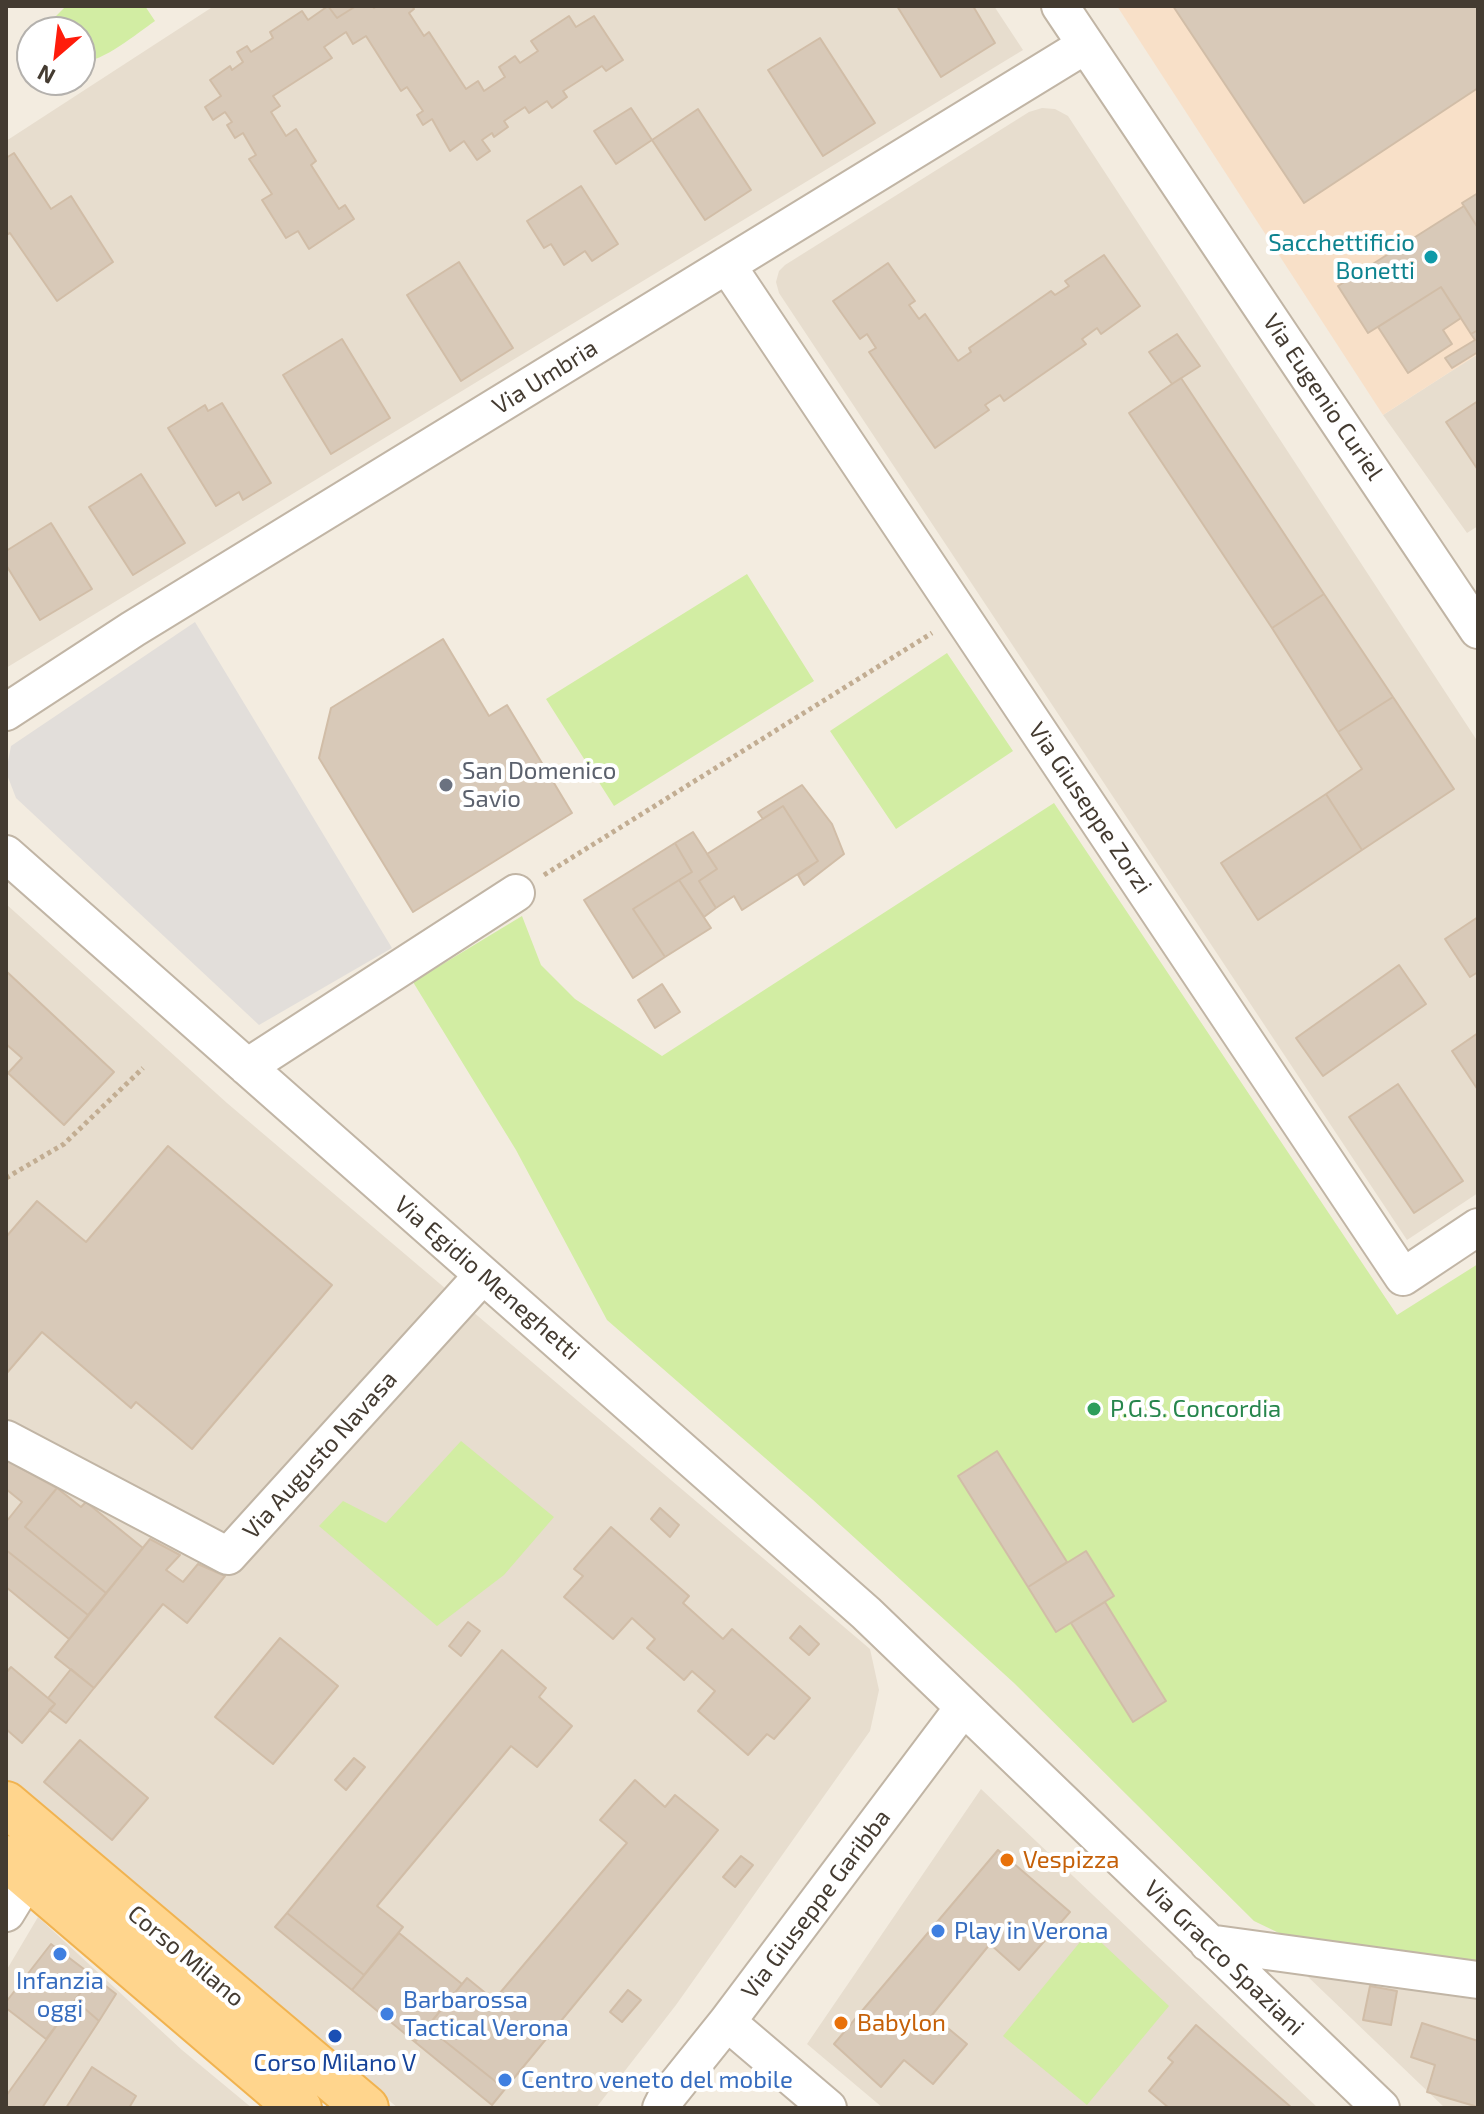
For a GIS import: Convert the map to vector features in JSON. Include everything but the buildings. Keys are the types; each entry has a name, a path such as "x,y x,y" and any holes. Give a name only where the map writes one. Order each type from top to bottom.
{"main road":[{"name":"Corso Milano","path":"6,1804 366,2108"},
{"name":"Corso Milano","path":"13,1882 299,2108"}],"street":[{"name":"Via Eugenio Curiel","path":"1060,6 1465,580 1478,630"},
{"name":"Via Umbria","path":"6,712 133,629 1086,45"},
{"name":"Via Giuseppe Zorzi","path":"727,265 1403,1277 1478,1227"},
{"name":"Via Egidio Meneghetti","path":"6,854 866,1613 963,1708"},
{"path":"247,1067 516,893"},
{"name":"Via Augusto Navasa","path":"6,1439 228,1556 483,1275"},
{"name":"Via Gracco Spaziani","path":"963,1708 1381,2108"},
{"name":"Via Giuseppe Garibba","path":"660,2105 727,2022 963,1708"},
{"path":"1208,1943 1478,1980"},
{"path":"727,2022 828,2108"}],"path":[{"path":"516,893 938,629"},
{"path":"6,1178 64,1144 143,1068"}],"shaded area":[{"path":"214,6 994,6 1023,50 6,668 6,141 75,96 96,96 96,83"},
{"path":"1117,6 1478,6 1478,354 1383,415"},
{"path":"1042,108 1055,109 1068,116 1478,742 1478,1193 1407,1240 779,293 776,282 779,271 785,265 1029,112"},
{"path":"1478,354 1478,526 1467,533 1383,415"},
{"path":"195,622 392,948 259,1025 16,798 6,772 11,746"},
{"path":"6,904 227,1103 870,1649 879,1690 870,1731 676,2005 596,2108 398,2108 6,1782"},
{"path":"981,1789 1318,2108 883,2108 807,2044"},
{"path":"38,1917 182,2050 252,2108 6,2108 6,1971"},
{"path":"1305,1974 1478,2000 1478,2108 1445,2108"}],"green space":[{"path":"66,6 145,6 155,21 96,59 96,16 56,16"},
{"path":"747,574 814,681 614,806 546,699"},
{"path":"947,653 1013,751 896,829 830,731"},
{"name":"P.G.S. Concordia","path":"1054,803 1397,1315 1478,1264 1478,1967 1281,1934 1254,1921 1014,1683 812,1499 607,1320 516,1150 413,982 522,916 541,965 575,999 662,1056"},
{"path":"461,1441 554,1517 504,1575 437,1626 319,1526 343,1501 386,1523"},
{"path":"1089,1931 1169,2006 1087,2105 1003,2036"}],"place":[{"name":"Sacchettificio Bonetti","path":"1431,257"},
{"name":"San Domenico Savio","path":"446,785"},
{"name":"P.G.S. Concordia","path":"1094,1409"},
{"name":"Vespizza","path":"1007,1860"},
{"name":"Play in Verona","path":"938,1931"},
{"name":"Infanzia oggi","path":"60,1954"},
{"name":"Barbarossa Tactical Verona","path":"387,2014"},
{"name":"Babylon","path":"841,2023"},
{"name":"Corso Milano V","path":"335,2036"},
{"name":"Centro veneto del mobile","path":"505,2080"}]}
